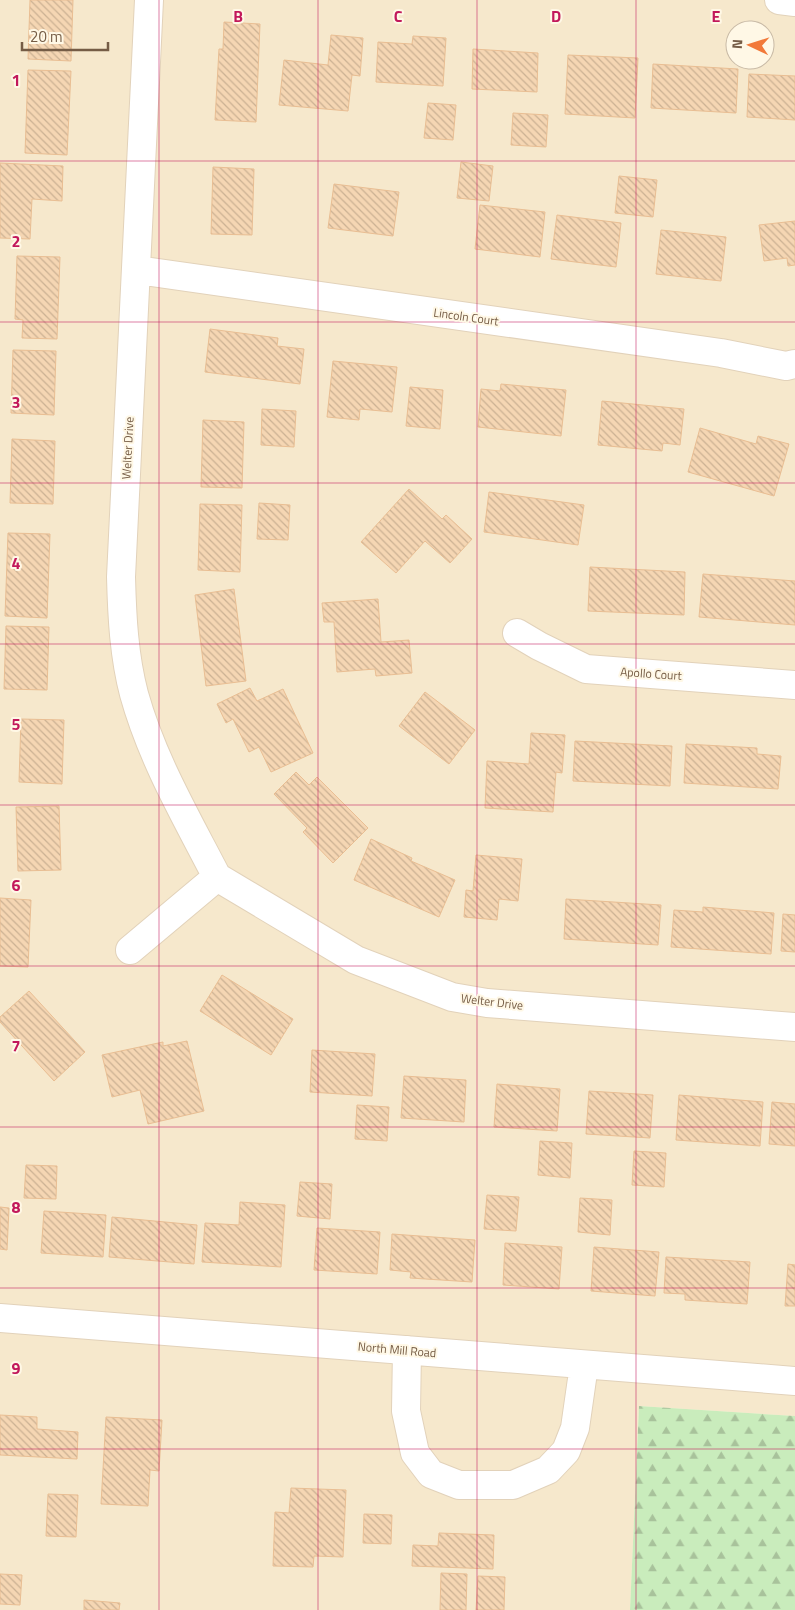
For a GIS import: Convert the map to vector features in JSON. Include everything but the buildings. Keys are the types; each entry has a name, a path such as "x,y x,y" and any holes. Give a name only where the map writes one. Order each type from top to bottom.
{"street":[{"name":"Welter Drive","path":"149,0 121,577 122,617 126,652 134,693 148,735 166,780 217,877 356,960 452,997 487,1003 795,1027"},
{"path":"779,0 795,2"},
{"name":"Lincoln Court","path":"137,270 721,353 786,366 795,364"},
{"name":"Apollo Court","path":"517,633 586,669 795,686"},
{"path":"130,950 217,877"},
{"name":"North Mill Road","path":"0,1318 795,1381"},
{"path":"407,1350 406,1411 415,1453 431,1474 459,1485 513,1485 548,1470 566,1450 575,1428 584,1365"}],"shaded area":[{"path":"0,0 795,0 795,1416 639,1406 630,1610 0,1610"}],"green space":[{"path":"639,1406 795,1416 795,1610 630,1610"}]}
